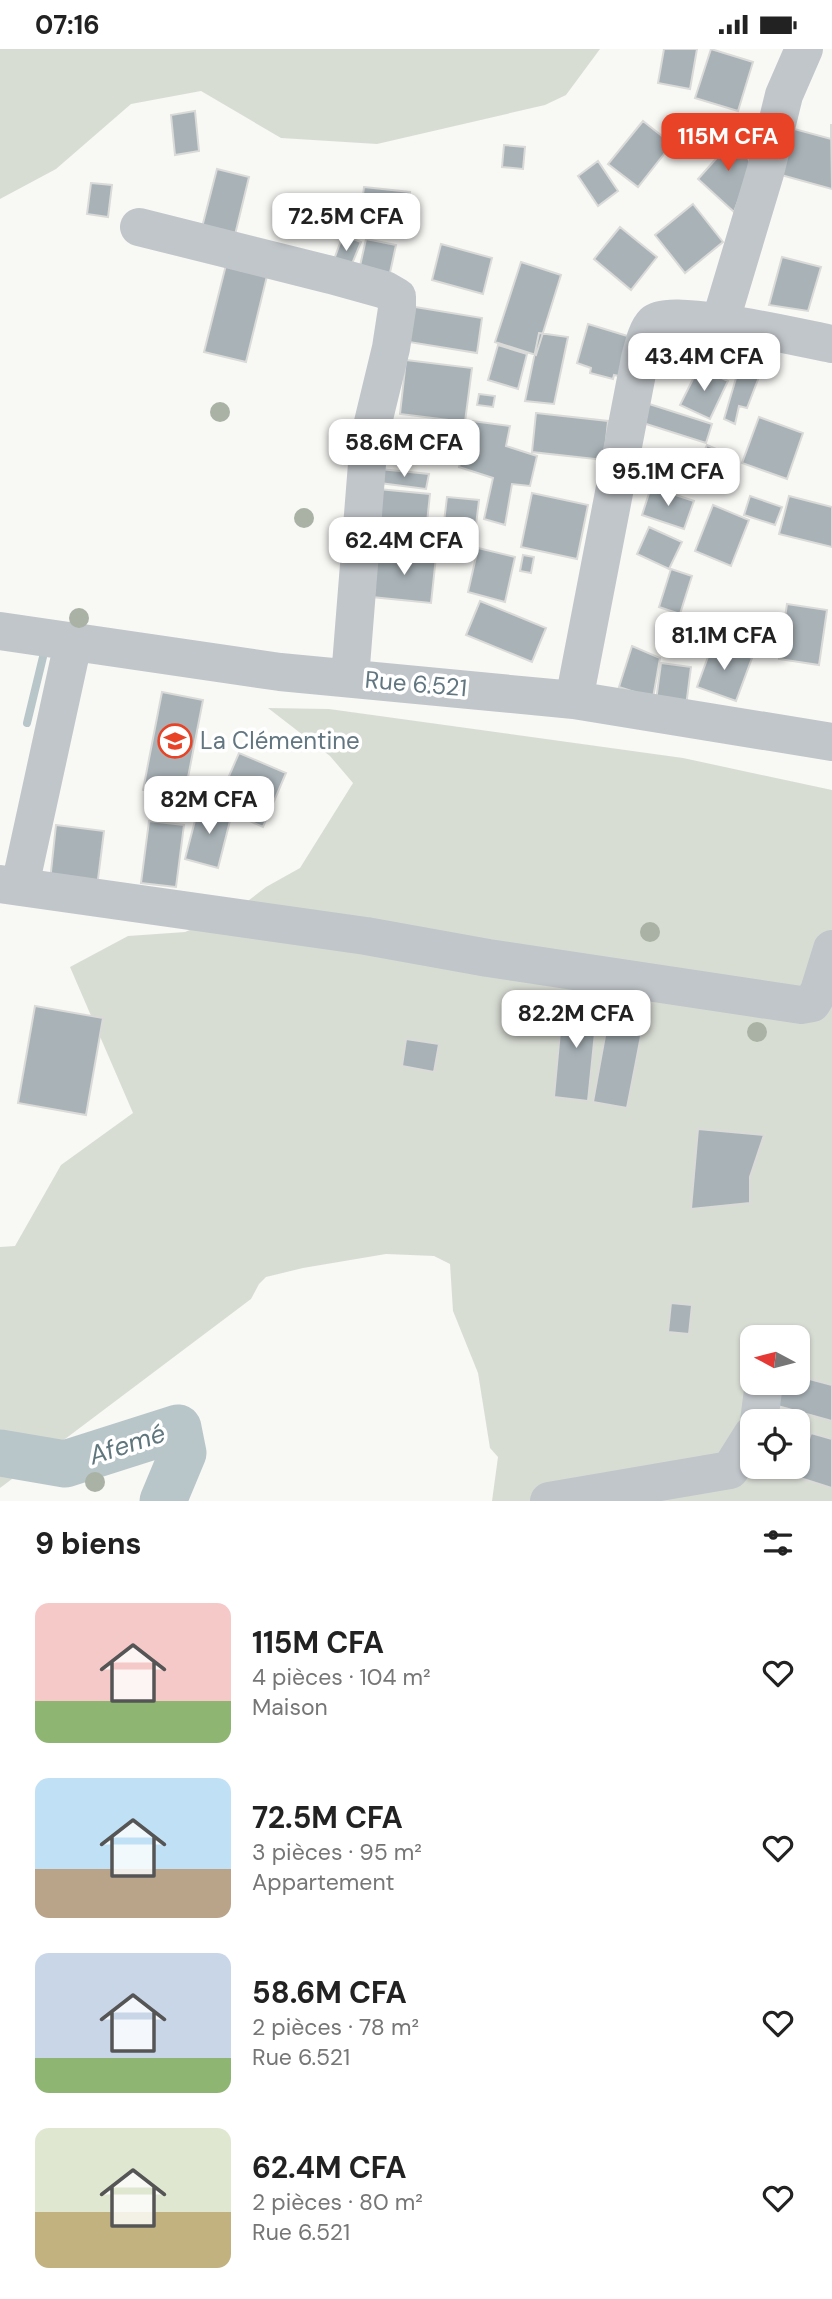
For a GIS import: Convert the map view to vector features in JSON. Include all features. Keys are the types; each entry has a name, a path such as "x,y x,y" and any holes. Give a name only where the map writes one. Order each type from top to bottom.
{"street":[{"path":"720,323 765,173 784,95 804,49"},
{"path":"139,227 331,275 384,290 397,297 391,348 369,439 350,678"},
{"path":"574,700 634,388 648,333 654,323 663,318 691,318 832,344"},
{"name":"Rue 6.521","path":"0,631 280,672 574,700 832,742"},
{"path":"73,642 10,885 366,936 501,960 801,1005 812,1003 819,991 832,949"},
{"path":"549,1501 730,1470 740,1455"}],"shaded area":[{"path":"0,49 600,49 566,95 545,105 377,144 281,138 201,91 131,104 56,169 0,199"},
{"path":"268,708 329,709 683,758 832,790 832,1501 492,1501 498,1457 490,1448 478,1373 453,1311 450,1264 434,1256 386,1254 266,1277 251,1299 0,1488 0,1247 15,1246 61,1165 133,1113 70,967 128,936 185,932 235,911 266,887 300,868 353,783 330,756"}],"building":[{"path":"664,49 697,49 690,89 658,83"},
{"path":"711,49 753,62 738,111 695,98"},
{"path":"195,111 199,151 175,155 171,115"},
{"path":"643,121 672,144 638,187 608,164"},
{"path":"831,124 832,189 774,173 787,127 831,139"},
{"path":"739,133 751,166 734,212 698,179"},
{"path":"504,145 525,147 523,169 502,167"},
{"path":"598,161 618,191 598,206 578,176"},
{"path":"217,169 249,177 233,243 200,235"},
{"path":"91,183 112,185 108,217 87,214"},
{"path":"364,187 410,192 405,233 359,227"},
{"path":"693,204 723,242 685,273 655,235"},
{"path":"620,227 657,257 631,290 594,259"},
{"path":"343,235 361,242 349,271 332,265"},
{"path":"366,239 396,245 388,282 358,275"},
{"path":"441,244 492,258 483,294 432,280"},
{"path":"782,257 821,267 808,311 769,305"},
{"path":"521,262 561,275 536,355 495,342"},
{"path":"226,265 267,276 246,362 204,352"},
{"path":"409,306 482,318 477,353 403,341"},
{"path":"588,324 634,338 623,377 614,375 613,379 590,373 591,368 577,363"},
{"path":"539,333 568,337 554,404 525,401"},
{"path":"498,345 527,354 518,389 488,380"},
{"path":"406,360 472,368 465,422 400,414"},
{"path":"741,361 764,364 747,408 739,406 735,424 724,419"},
{"path":"699,367 728,381 710,419 680,405"},
{"path":"479,394 495,396 493,407 477,405"},
{"path":"646,403 712,424 706,443 640,422"},
{"path":"536,413 608,421 604,460 532,452"},
{"path":"759,417 803,433 787,479 742,463"},
{"path":"472,421 510,426 506,446 537,456 530,486 512,484 505,525 484,519 493,478 459,467"},
{"path":"707,445 723,452 704,493 688,485"},
{"path":"380,469 429,474 426,489 380,483"},
{"path":"651,487 694,501 684,529 642,515"},
{"path":"378,489 430,494 424,551 373,546"},
{"path":"532,493 588,505 577,559 521,547"},
{"path":"750,496 782,507 775,525 744,515"},
{"path":"789,496 832,507 832,547 779,534"},
{"path":"447,497 479,500 472,559 440,555"},
{"path":"713,505 749,520 731,566 695,551"},
{"path":"649,527 682,542 669,569 637,554"},
{"path":"478,548 515,557 505,602 468,592"},
{"path":"377,551 436,557 431,603 372,597"},
{"path":"523,555 534,557 531,573 520,571"},
{"path":"671,569 692,576 680,614 659,607"},
{"path":"480,601 546,628 532,662 466,635"},
{"path":"787,604 827,610 819,665 779,659"},
{"path":"713,643 752,658 736,701 697,687"},
{"path":"632,646 660,658 653,698 619,687"},
{"path":"661,663 691,667 686,706 656,701"},
{"path":"162,692 203,700 184,798 143,790"},
{"path":"239,753 286,773 263,827 216,806"},
{"path":"199,805 232,813 218,868 185,859"},
{"path":"149,821 184,825 176,887 141,883"},
{"path":"56,825 104,831 97,887 50,881"},
{"path":"563,999 598,1003 588,1101 554,1097"},
{"path":"611,1003 646,1010 627,1108 593,1102"},
{"path":"35,1006 103,1018 86,1115 18,1103"},
{"path":"406,1039 439,1044 434,1072 402,1066"},
{"path":"698,1129 764,1135 750,1177 750,1203 691,1209"},
{"path":"671,1303 692,1305 689,1334 668,1332"},
{"path":"810,1379 832,1385 832,1421 810,1415 810,1409 788,1409 774,1405 777,1395 810,1395"},
{"path":"811,1433 832,1439 832,1488 803,1479 810,1479"}],"waterway":[{"path":"27,723 43,657"},
{"name":"Afemé","path":"0,1453 65,1464 178,1428 183,1453 163,1501"}],"place":[{"name":"La Clémentine","path":"175,741"}]}
